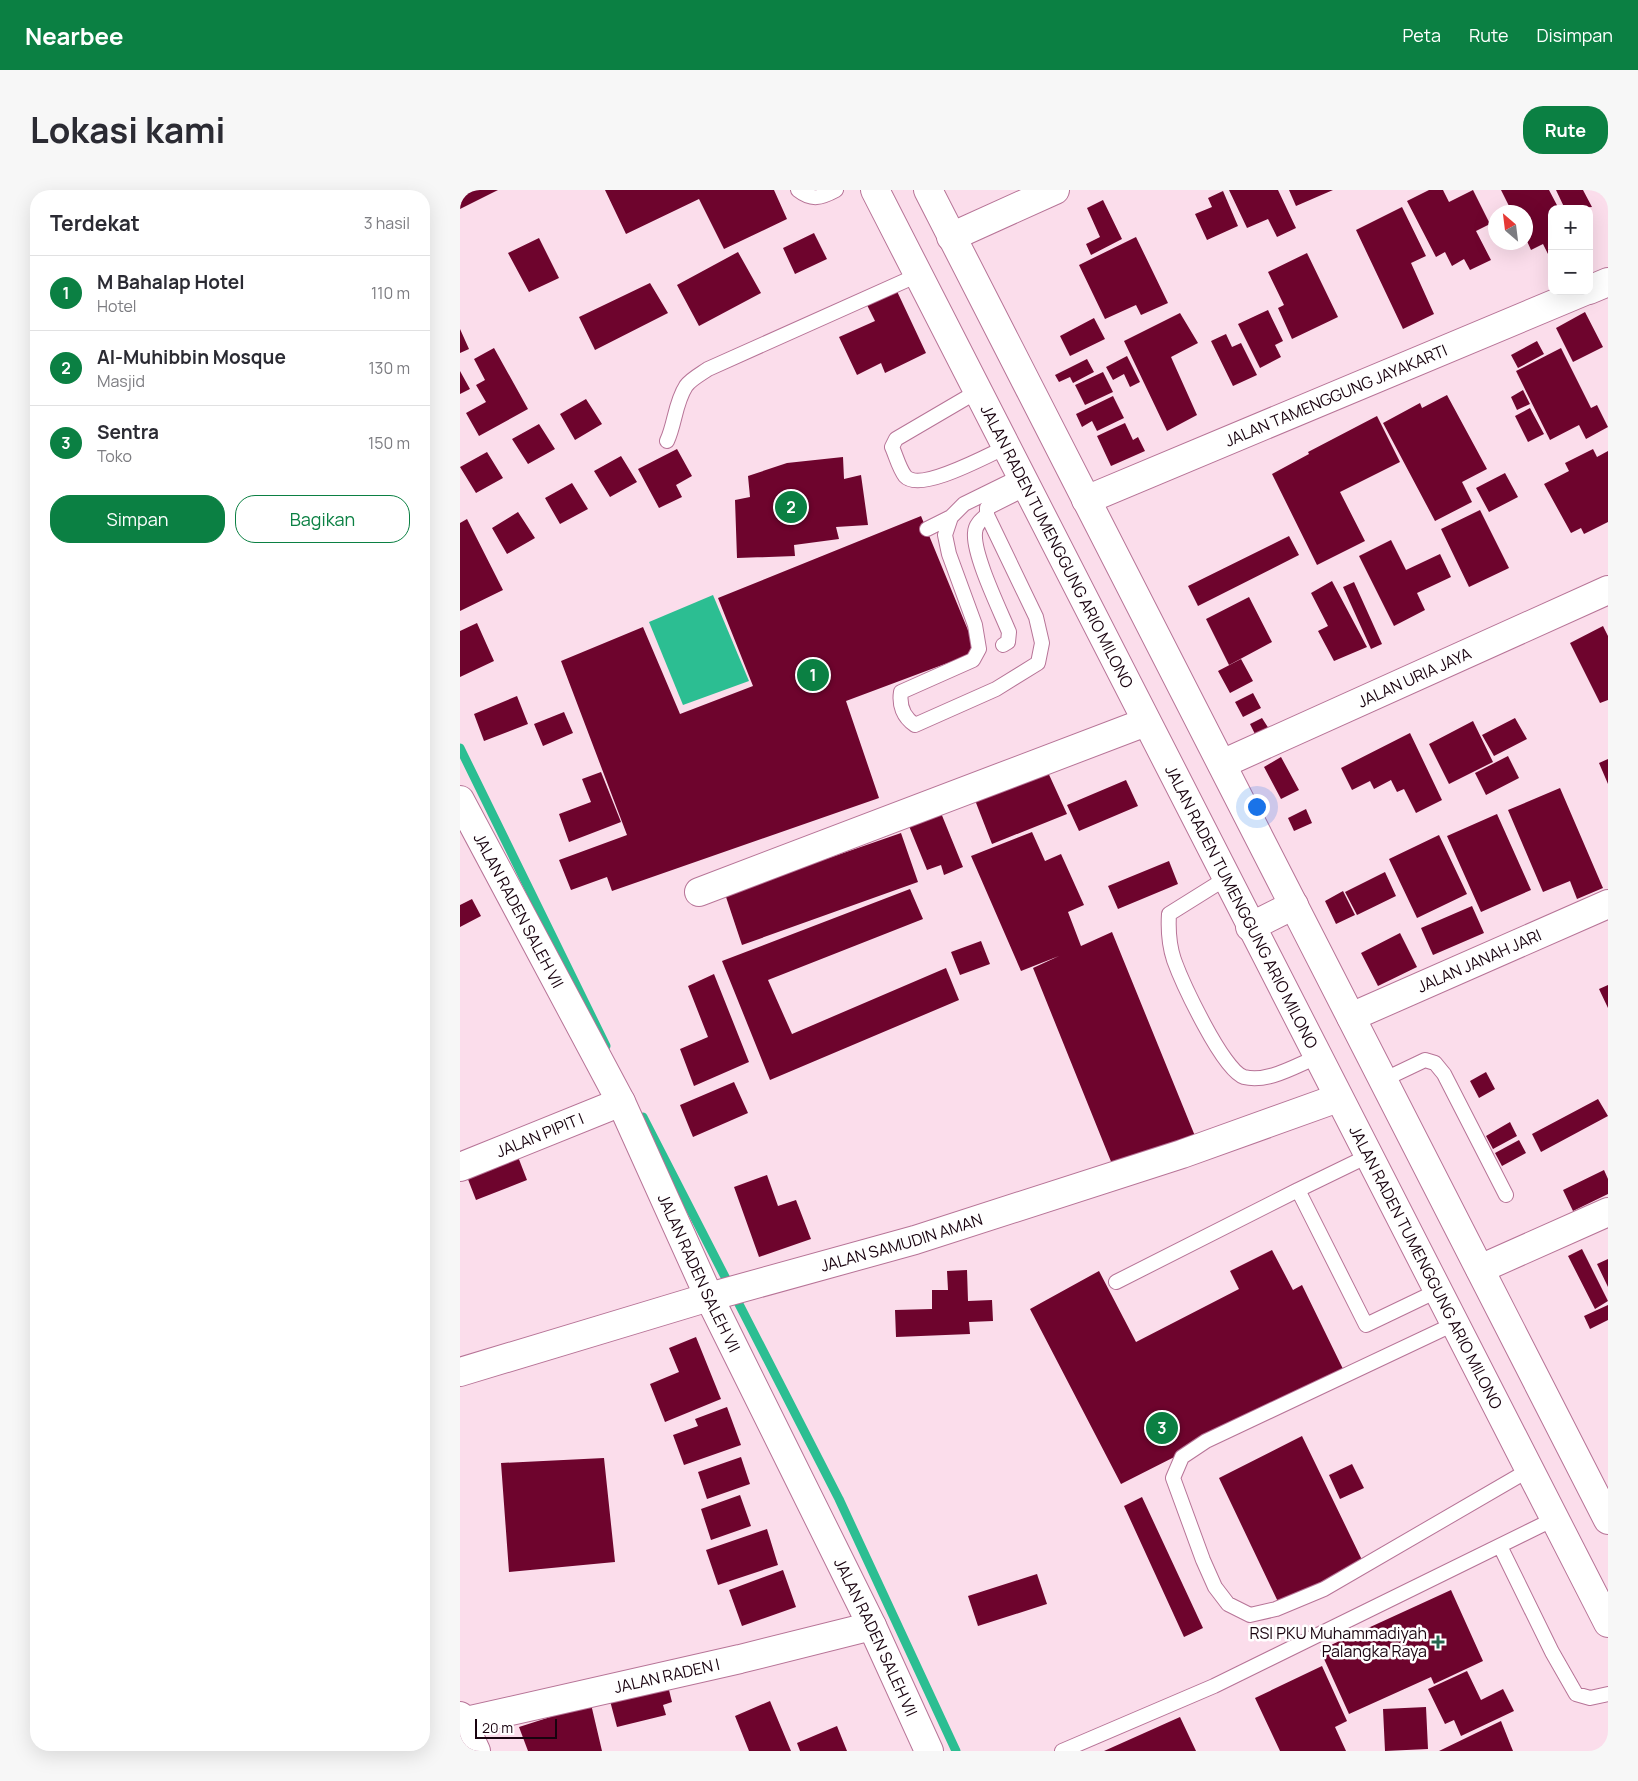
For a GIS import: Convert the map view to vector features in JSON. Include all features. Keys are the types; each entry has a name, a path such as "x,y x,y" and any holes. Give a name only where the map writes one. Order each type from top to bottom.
{"main road":[{"name":"JALAN RADEN TUMENGGUNG ARIO MILONO","path":"876,190 1250,927 1608,1623"},
{"path":"928,190 1608,1520"},
{"path":"951,237 1055,190"},
{"path":"1593,288 1608,282"},
{"name":"JALAN TAMENGGUNG JAYAKARTI","path":"1086,500 1575,295"},
{"name":"JALAN URIA JAYA","path":"1222,764 1608,590"},
{"path":"699,892 1146,722"},
{"name":"JALAN RADEN SALEH VII","path":"460,801 724,1293 929,1751"},
{"name":"JALAN JANAH JARI","path":"1351,1017 1608,904"},
{"path":"1250,927 1294,905"},
{"name":"JALAN SAMUDIN AMAN","path":"460,1372 724,1293 915,1240 1182,1154 1338,1098"},
{"name":"JALAN PIPIT I","path":"460,1167 621,1102"},
{"path":"1480,1269 1608,1212"},
{"name":"JALAN RADEN I","path":"461,1719 740,1659 872,1626"},
{"path":"461,1719 476,1751"}],"lane":[{"path":"798,190 806,196 820,198 836,190"},
{"path":"667,441 673,430 674,416 687,385 708,369 918,275"},
{"path":"978,391 896,439 892,447 899,463 906,476 916,482 933,479 1006,446"},
{"path":"950,517 945,535 949,554 975,626 979,649 973,660 901,692 900,702 903,712 914,725 988,693 1038,662 1042,643 1036,617 987,515 987,508 1024,482"},
{"path":"927,529 950,517 964,504 1024,482"},
{"path":"987,515 977,525 974,534 982,566 1009,632 1008,642 1003,645"},
{"path":"1226,878 1169,914 1168,932 1174,960 1209,1034 1228,1066 1242,1076 1260,1079 1317,1057"},
{"path":"1383,1080 1425,1060 1435,1063 1444,1074 1506,1195"},
{"path":"1116,1282 1368,1156"},
{"path":"1298,1190 1366,1325 1437,1291"},
{"path":"1454,1324 1206,1441 1182,1457 1173,1478 1215,1587 1228,1604 1250,1615 1276,1609 1324,1589 1529,1470"},
{"path":"1062,1751 1214,1686 1554,1519"},
{"path":"1500,1546 1552,1652 1576,1694 1590,1698 1608,1694"}],"shaded area":[{"path":"713,595 749,681 683,705 649,622"}],"building":[{"path":"460,190 498,190 460,209"},
{"path":"605,190 774,190 787,219 724,249 699,199 626,234"},
{"path":"1229,190 1278,190 1296,228 1277,237 1268,219 1247,228"},
{"path":"1289,190 1333,190 1296,206"},
{"path":"1429,190 1443,190 1449,202 1473,190 1488,220 1488,225 1476,231 1491,260 1470,270 1464,259 1452,266 1445,252 1436,257 1407,201"},
{"path":"1501,190 1549,190 1557,205 1548,205 1548,254 1543,244 1533,249 1533,205 1508,205"},
{"path":"1556,190 1583,190 1591,205 1563,205"},
{"path":"1223,191 1238,226 1207,240 1195,214 1212,207 1208,198"},
{"path":"1103,200 1122,239 1091,255 1086,244 1100,237 1087,208"},
{"path":"1402,207 1426,256 1411,263 1434,314 1403,329 1356,230"},
{"path":"814,233 827,259 795,274 783,248"},
{"path":"1136,237 1168,303 1141,315 1136,305 1105,319 1079,265"},
{"path":"539,238 559,278 529,292 508,253"},
{"path":"738,252 761,293 699,326 677,285"},
{"path":"1307,253 1338,317 1292,339 1278,308 1284,305 1268,272"},
{"path":"650,283 668,313 595,350 579,317"},
{"path":"895,287 926,353 885,373 881,363 857,375 839,337 875,321 865,301"},
{"path":"1268,310 1283,341 1275,345 1281,357 1260,368 1238,324"},
{"path":"1585,312 1603,347 1573,362 1556,328"},
{"path":"1180,313 1198,343 1171,357 1197,415 1167,431 1124,341"},
{"path":"1094,318 1105,339 1070,356 1060,336"},
{"path":"460,329 469,349 460,353"},
{"path":"1226,334 1232,347 1241,343 1257,375 1233,386 1211,341"},
{"path":"1537,341 1544,354 1518,368 1511,355"},
{"path":"494,348 528,409 479,436 466,413 486,402 476,385 485,380 474,359"},
{"path":"1561,348 1591,408 1597,405 1608,427 1586,439 1579,425 1550,440 1516,371"},
{"path":"1127,356 1140,382 1130,387 1124,374 1113,380 1106,367"},
{"path":"1087,359 1094,372 1073,383 1070,377 1059,382 1055,375"},
{"path":"460,371 470,389 460,394"},
{"path":"1103,372 1113,392 1085,405 1075,385"},
{"path":"1523,390 1530,404 1517,410 1511,397"},
{"path":"1447,395 1487,469 1462,482 1472,502 1435,521 1383,423 1420,403 1422,408"},
{"path":"1113,396 1124,418 1097,431 1092,421 1082,427 1076,414"},
{"path":"586,399 602,424 575,440 560,414"},
{"path":"1530,408 1544,434 1528,442 1515,416"},
{"path":"1377,416 1400,462 1340,492 1365,541 1317,565 1272,474 1309,454 1308,452"},
{"path":"1125,423 1133,440 1138,437 1145,451 1111,466 1097,436"},
{"path":"539,424 555,449 528,464 512,439"},
{"path":"677,449 692,476 676,485 682,497 659,508 638,469"},
{"path":"1593,449 1597,457 1608,451 1608,522 1584,534 1581,528 1571,533 1544,484 1569,471 1565,463"},
{"path":"487,452 503,478 476,493 460,467"},
{"path":"621,456 637,482 610,497 594,471"},
{"path":"843,457 844,479 861,475 868,525 836,527 839,539 794,545 795,556 737,558 735,500 750,497 748,476 787,463"},
{"path":"1505,473 1518,497 1489,512 1476,488"},
{"path":"572,483 588,509 560,524 545,498"},
{"path":"1480,510 1509,568 1469,587 1441,529"},
{"path":"518,512 535,538 507,554 492,528"},
{"path":"921,516 977,652 846,701 879,798 612,891 607,877 571,890 559,860 627,835 561,661 643,627 680,714 753,686 718,598"},
{"path":"467,519 503,590 460,611 460,523"},
{"path":"1289,536 1299,555 1198,606 1188,586"},
{"path":"1391,540 1406,570 1440,554 1451,577 1417,593 1425,610 1394,626 1359,556"},
{"path":"1332,581 1367,647 1334,661 1318,631 1328,626 1311,593"},
{"path":"1354,582 1382,644 1371,649 1343,587"},
{"path":"1249,597 1272,642 1229,665 1206,619"},
{"path":"477,623 494,661 460,677 460,631"},
{"path":"1603,626 1608,636 1608,700 1600,703 1570,643"},
{"path":"1241,659 1253,681 1230,693 1218,671"},
{"path":"1253,693 1261,708 1243,717 1235,702"},
{"path":"517,696 528,724 484,741 474,714"},
{"path":"564,712 573,733 543,746 534,724"},
{"path":"1262,718 1269,729 1256,736 1250,724"},
{"path":"1515,718 1527,739 1494,756 1482,735"},
{"path":"1473,721 1493,762 1449,784 1429,744"},
{"path":"1410,733 1442,800 1416,813 1404,789 1397,792 1391,780 1374,789 1370,781 1352,790 1341,768"},
{"path":"1508,756 1519,778 1486,795 1475,773"},
{"path":"1281,757 1299,790 1281,799 1264,767"},
{"path":"1608,759 1608,784 1599,763"},
{"path":"1046,768 1067,814 992,844 973,795"},
{"path":"601,772 621,822 569,842 559,814 591,802 582,779"},
{"path":"1126,780 1138,806 1079,831 1067,805"},
{"path":"1560,788 1603,888 1577,899 1570,881 1543,892 1508,810"},
{"path":"1306,809 1312,823 1294,831 1288,818"},
{"path":"941,813 963,867 944,875 941,865 927,870 909,826"},
{"path":"1497,814 1531,890 1481,912 1447,836"},
{"path":"1032,832 1045,861 1061,854 1084,905 1068,912 1081,946 1112,932 1195,1136 1112,1164 1033,968 1059,956 1021,971 971,856"},
{"path":"901,833 918,882 742,945 725,894"},
{"path":"1439,835 1467,894 1417,918 1389,859"},
{"path":"1169,861 1178,884 1118,909 1108,886"},
{"path":"1385,872 1396,896 1357,915 1345,892"},
{"path":"910,889 923,919 768,980 792,1034 946,968 959,1000 770,1080 722,961"},
{"path":"1343,891 1355,915 1336,924 1325,901"},
{"path":"472,899 481,916 460,927 460,905"},
{"path":"1472,906 1484,933 1433,955 1421,928"},
{"path":"1400,933 1417,967 1378,986 1361,953"},
{"path":"981,941 990,964 960,975 951,952"},
{"path":"714,974 749,1062 694,1086 680,1049 708,1037 688,986"},
{"path":"1608,985 1608,1008 1599,989"},
{"path":"1486,1072 1495,1089 1479,1098 1470,1081"},
{"path":"734,1082 748,1113 693,1137 680,1105"},
{"path":"1598,1099 1608,1116 1541,1152 1532,1134"},
{"path":"1510,1122 1517,1136 1493,1149 1486,1136"},
{"path":"1519,1140 1526,1153 1502,1166 1495,1153"},
{"path":"515,1149 527,1180 476,1200 464,1169"},
{"path":"1604,1170 1608,1179 1608,1194 1573,1211 1563,1190"},
{"path":"767,1175 778,1206 796,1200 811,1239 759,1257 734,1187"},
{"path":"1582,1249 1608,1301 1595,1309 1568,1256"},
{"path":"1272,1250 1293,1290 1302,1285 1344,1371 1121,1484 1030,1309 1099,1271 1136,1342 1239,1289 1230,1271"},
{"path":"1608,1259 1608,1287 1597,1264"},
{"path":"967,1270 968,1301 992,1300 993,1321 969,1322 970,1334 896,1337 895,1310 932,1309 932,1290 948,1290 947,1271"},
{"path":"1608,1305 1608,1320 1590,1329 1584,1316"},
{"path":"696,1337 721,1399 665,1422 650,1384 679,1372 669,1348"},
{"path":"727,1407 741,1445 684,1465 673,1435 698,1426 695,1419"},
{"path":"1302,1436 1363,1562 1280,1606 1219,1478"},
{"path":"741,1457 750,1484 707,1499 698,1472"},
{"path":"604,1458 615,1562 509,1572 501,1463"},
{"path":"1352,1464 1364,1488 1340,1499 1329,1475"},
{"path":"740,1495 751,1526 711,1540 701,1509"},
{"path":"1142,1497 1203,1628 1184,1637 1124,1506"},
{"path":"767,1529 778,1565 718,1585 706,1550"},
{"path":"783,1570 796,1607 742,1626 729,1590"},
{"path":"1037,1574 1047,1604 978,1626 968,1596"},
{"path":"1451,1590 1483,1661 1434,1684 1431,1677 1349,1714 1320,1650"},
{"path":"1322,1666 1347,1721 1335,1727 1346,1751 1280,1751 1255,1698"},
{"path":"1467,1671 1481,1700 1503,1689 1514,1711 1461,1736 1454,1720 1445,1724 1428,1689"},
{"path":"667,1682 672,1702 663,1705 666,1715 617,1727 609,1697"},
{"path":"770,1701 791,1751 749,1751 735,1716"},
{"path":"591,1704 602,1751 528,1751 519,1727"},
{"path":"1426,1707 1428,1749 1385,1751 1383,1709"},
{"path":"1180,1717 1196,1751 1104,1751"},
{"path":"1501,1721 1513,1751 1439,1751"},
{"path":"837,1726 847,1751 800,1751 797,1743"}],"waterway":[{"path":"460,748 606,1046"},
{"path":"643,1117 839,1499 956,1751"}],"place":[{"name":"Al-Muhibbin Mosque","path":"791,507"},
{"name":"M Bahalap Hotel","path":"813,675"},
{"name":"Sentra","path":"1162,1428"},
{"name":"RSI PKU Muhammadiyah Palangka Raya","path":"1438,1642"}]}
